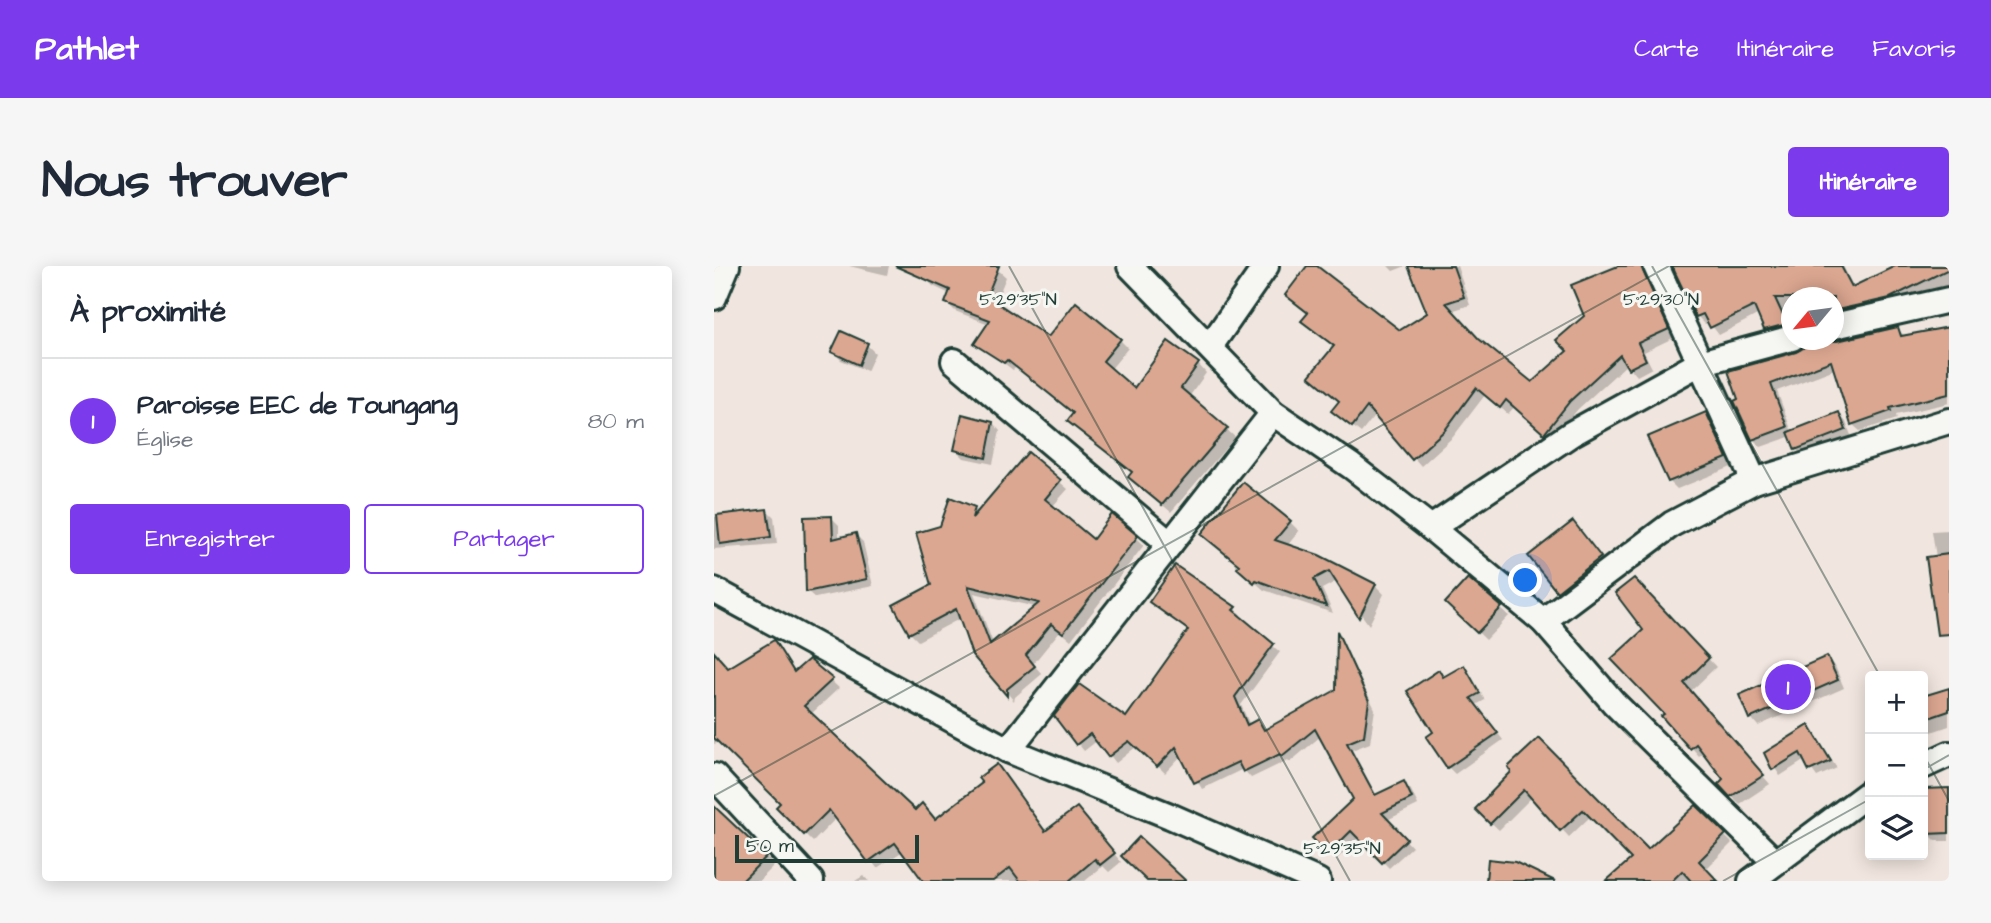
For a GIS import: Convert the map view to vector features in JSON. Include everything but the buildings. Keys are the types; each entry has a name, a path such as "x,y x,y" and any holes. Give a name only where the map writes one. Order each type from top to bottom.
{"street":[{"path":"714,297 727,266"},
{"path":"1130,266 1210,345 1273,413 1351,466 1543,621 1614,704 1775,862"},
{"path":"1210,345 1266,266"},
{"path":"1656,266 1754,481"},
{"path":"1844,324 1949,300"},
{"path":"1431,528 1571,434 1700,363 1781,341"},
{"path":"954,360 1170,544"},
{"path":"1007,750 1273,413"},
{"path":"1543,621 1672,524 1754,481 1949,421"},
{"path":"714,590 1007,750 1170,816 1318,881"},
{"path":"1928,764 1949,754"},
{"path":"714,776 811,881"},
{"path":"1751,881 1865,796"}],"place":[{"name":"Paroisse EEC de Toungang","path":"1788,687"}]}
